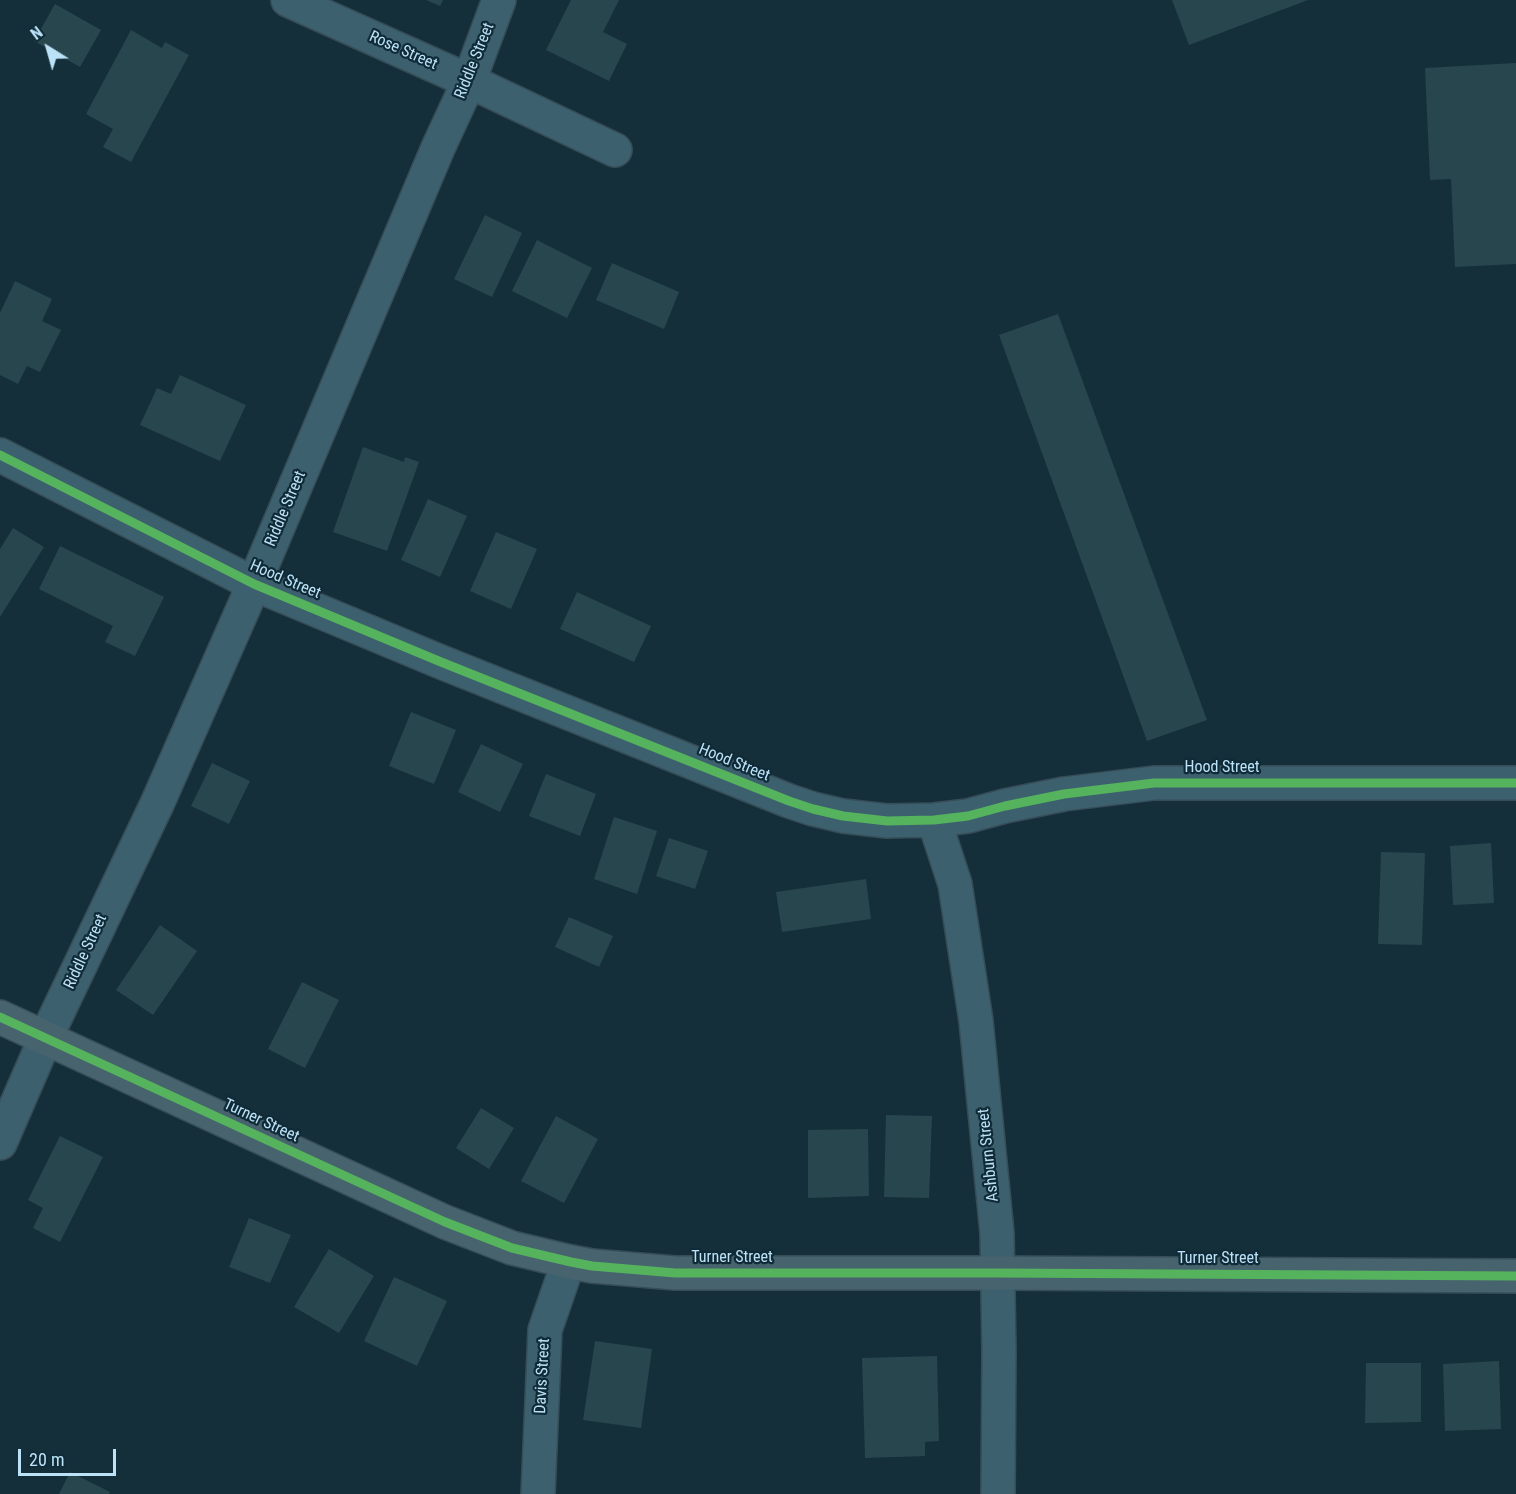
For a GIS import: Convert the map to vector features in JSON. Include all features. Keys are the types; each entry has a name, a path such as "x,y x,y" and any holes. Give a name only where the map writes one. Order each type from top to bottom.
{"street":[{"name":"Rose Street","path":"288,0 469,81 615,150"},
{"name":"Riddle Street","path":"0,1143 46,1038 157,804 254,584 438,148 469,81 499,0"},
{"name":"Hood Street","path":"0,454 254,584 441,662 789,801 843,816 887,821 934,820 968,816 1064,794 1154,783 1516,783"},
{"name":"Ashburn Street","path":"934,820 954,885 976,1021 997,1233 998,1494"},
{"name":"Turner Street","path":"0,1017 445,1222 512,1248 592,1266 675,1273 1516,1276"},
{"name":"Davis Street","path":"538,1494 545,1330 565,1272 571,1262"}],"building":[{"path":"426,0 443,0 440,6"},
{"path":"571,0 619,0 603,32 627,44 609,81 546,50"},
{"path":"1172,0 1308,0 1189,45"},
{"path":"55,4 101,30 80,67 34,41"},
{"path":"131,30 162,48 165,42 189,55 131,162 103,147 113,129 86,114"},
{"path":"1516,63 1516,264 1455,267 1451,179 1430,180 1425,68"},
{"path":"485,215 522,233 492,297 454,279"},
{"path":"537,240 592,268 567,318 512,291"},
{"path":"612,263 679,292 664,329 596,300"},
{"path":"15,281 52,299 42,321 61,330 40,372 27,366 18,384 0,375 0,313"},
{"path":"1058,314 1207,720 1147,741 999,335"},
{"path":"180,375 246,405 220,461 140,425 157,388 171,394"},
{"path":"363,447 404,462 405,457 419,462 387,551 333,532"},
{"path":"428,499 467,516 440,577 401,560"},
{"path":"13,528 44,547 0,617 0,549"},
{"path":"496,532 537,549 511,609 470,591"},
{"path":"60,546 164,597 135,656 105,642 113,626 39,589"},
{"path":"577,592 651,626 634,662 560,629"},
{"path":"411,712 456,730 434,784 389,766"},
{"path":"481,744 523,764 500,812 458,792"},
{"path":"212,763 250,781 229,824 191,806"},
{"path":"546,774 596,794 580,836 529,816"},
{"path":"614,817 657,831 637,894 594,879"},
{"path":"669,838 708,851 695,889 656,876"},
{"path":"1491,843 1494,903 1453,905 1450,846"},
{"path":"1381,852 1425,853 1422,945 1378,944"},
{"path":"866,879 871,919 782,932 776,892"},
{"path":"569,917 613,936 599,967 555,947"},
{"path":"160,925 197,951 153,1015 116,990"},
{"path":"302,982 339,1000 305,1068 268,1049"},
{"path":"481,1108 514,1128 489,1169 456,1148"},
{"path":"886,1115 932,1116 929,1198 884,1197"},
{"path":"556,1116 598,1139 564,1203 521,1181"},
{"path":"868,1129 869,1196 808,1198 808,1130"},
{"path":"60,1136 103,1157 60,1242 33,1228 43,1208 28,1200"},
{"path":"249,1218 291,1235 270,1283 229,1267"},
{"path":"329,1249 374,1276 339,1333 294,1307"},
{"path":"394,1277 447,1301 417,1366 364,1341"},
{"path":"595,1341 652,1349 641,1428 583,1420"},
{"path":"937,1356 939,1441 925,1442 925,1456 865,1458 862,1358"},
{"path":"1499,1361 1501,1429 1445,1431 1443,1364"},
{"path":"1366,1363 1421,1363 1421,1422 1365,1423"},
{"path":"70,1472 110,1492 109,1494 59,1494"}],"cycle path":[{"path":"0,455 254,584 441,662 789,801 843,816 887,821 934,820 968,816 1064,794 1154,783 1516,783"},
{"path":"0,1017 445,1222 512,1248 592,1266 675,1273 1516,1276"}]}
